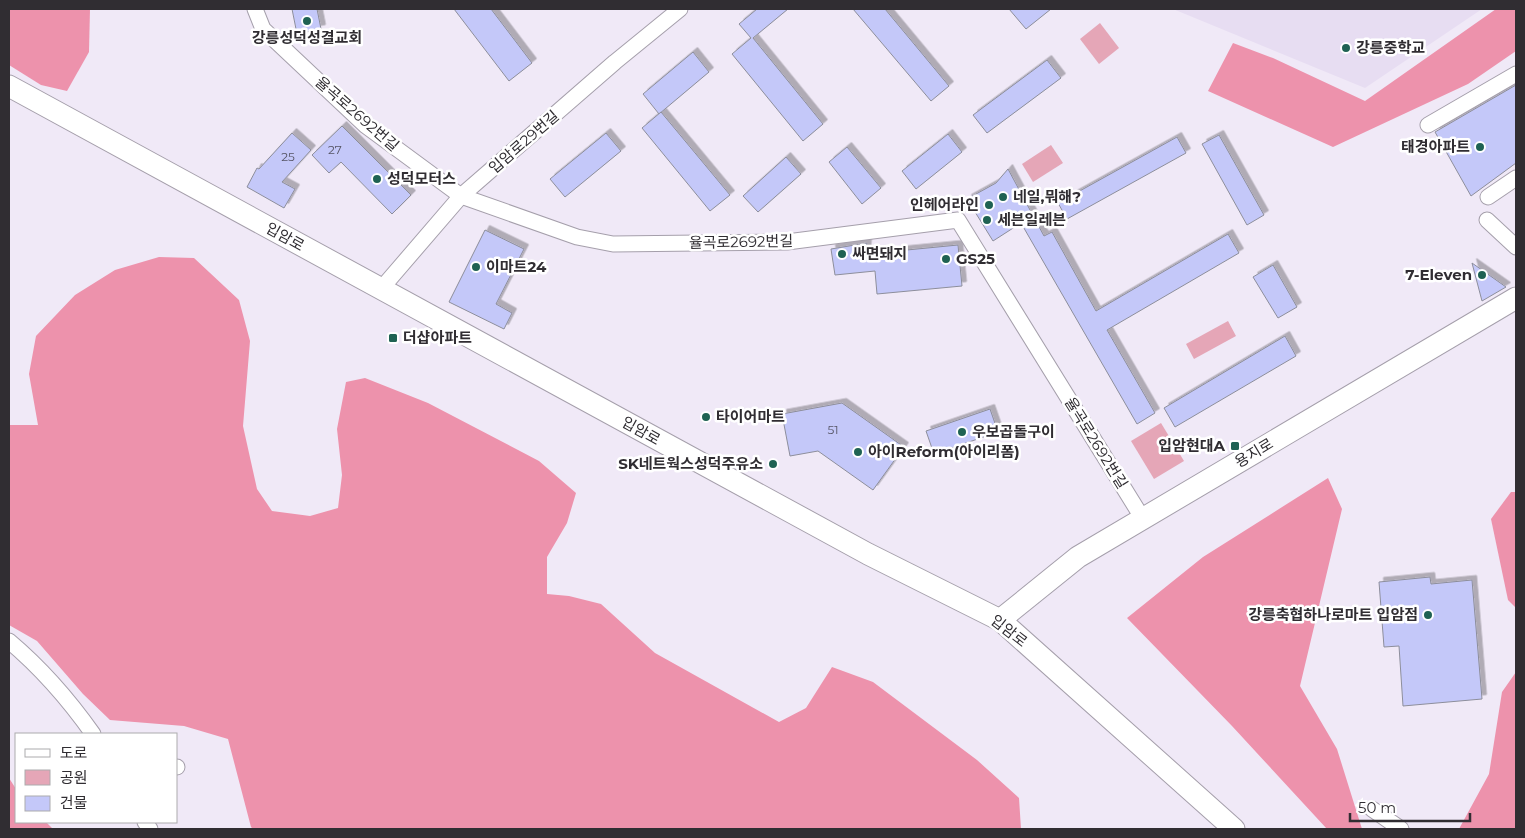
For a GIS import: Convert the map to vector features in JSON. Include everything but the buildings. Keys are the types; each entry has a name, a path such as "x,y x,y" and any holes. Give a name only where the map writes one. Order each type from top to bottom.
{"street":[{"name":"율곡로2692번길","path":"255,9 263,29 366,126 461,196 577,237 613,244 787,242 958,220 1142,519"},
{"name":"입암로29번길","path":"381,289 461,196 615,62 680,9"},
{"path":"1428,125 1516,74"},
{"name":"입암로","path":"9,86 868,554 1000,620 1234,829"},
{"path":"1488,197 1516,178"},
{"path":"1487,220 1516,247"},
{"name":"용지로","path":"1000,620 1078,557 1516,298"},
{"path":"9,642 67,699 92,733"},
{"path":"1372,809 1401,829"}],"shaded area":[{"path":"9,9 90,9 89,52 67,91 41,85 9,65"},
{"name":"강릉중학교","path":"1173,9 1482,9 1365,88"},
{"path":"1496,9 1516,9 1516,51 1468,84 1333,147 1208,91 1233,43 1273,58 1365,101"},
{"path":"159,257 194,258 239,300 250,341 243,426 257,489 272,511 310,516 338,508 342,475 337,429 346,382 365,378 428,403 539,461 576,493 567,523 547,557 547,594 569,596 601,604 655,653 779,722 806,708 832,667 873,682 977,760 1019,798 1021,829 253,829 228,739 184,726 110,720 83,694 37,641 9,625 9,425 38,425 29,374 36,336 75,295 115,270"},
{"path":"1328,478 1342,509 1300,686 1337,749 1362,829 1327,829 1232,726 1127,618 1203,557"},
{"path":"1511,492 1516,492 1516,608 1508,600 1491,519"},
{"path":"1516,672 1516,829 1459,829 1489,774 1502,692"},
{"path":"9,778 15,787 15,823 47,823 53,829 9,829"}],"green space":[{"path":"1100,23 1119,48 1099,64 1080,39"},
{"path":"1051,145 1063,163 1033,182 1022,164"},
{"path":"1228,321 1236,336 1194,359 1186,344"},
{"path":"1161,423 1184,461 1154,479 1131,441"}],"place":[{"name":"강릉성덕성결교회","path":"307,21"},
{"name":"강릉중학교","path":"1346,48"},
{"name":"태경아파트","path":"1480,147"},
{"name":"성덕모터스","path":"377,179"},
{"name":"네일,뭐해?","path":"1003,197"},
{"name":"인헤어라인","path":"989,205"},
{"name":"세븐일레븐","path":"987,220"},
{"name":"싸면돼지","path":"842,254"},
{"name":"GS25","path":"946,259"},
{"name":"이마트24","path":"476,267"},
{"name":"7-Eleven","path":"1482,275"},
{"name":"더샵아파트","path":"393,338"},
{"name":"타이어마트","path":"706,417"},
{"name":"우보곱돌구이","path":"962,432"},
{"name":"입암현대A","path":"1235,446"},
{"name":"아이Reform(아이리폼)","path":"858,452"},
{"name":"SK네트웍스성덕주유소","path":"773,464"},
{"name":"강릉축협하나로마트 입암점","path":"1428,615"}]}
